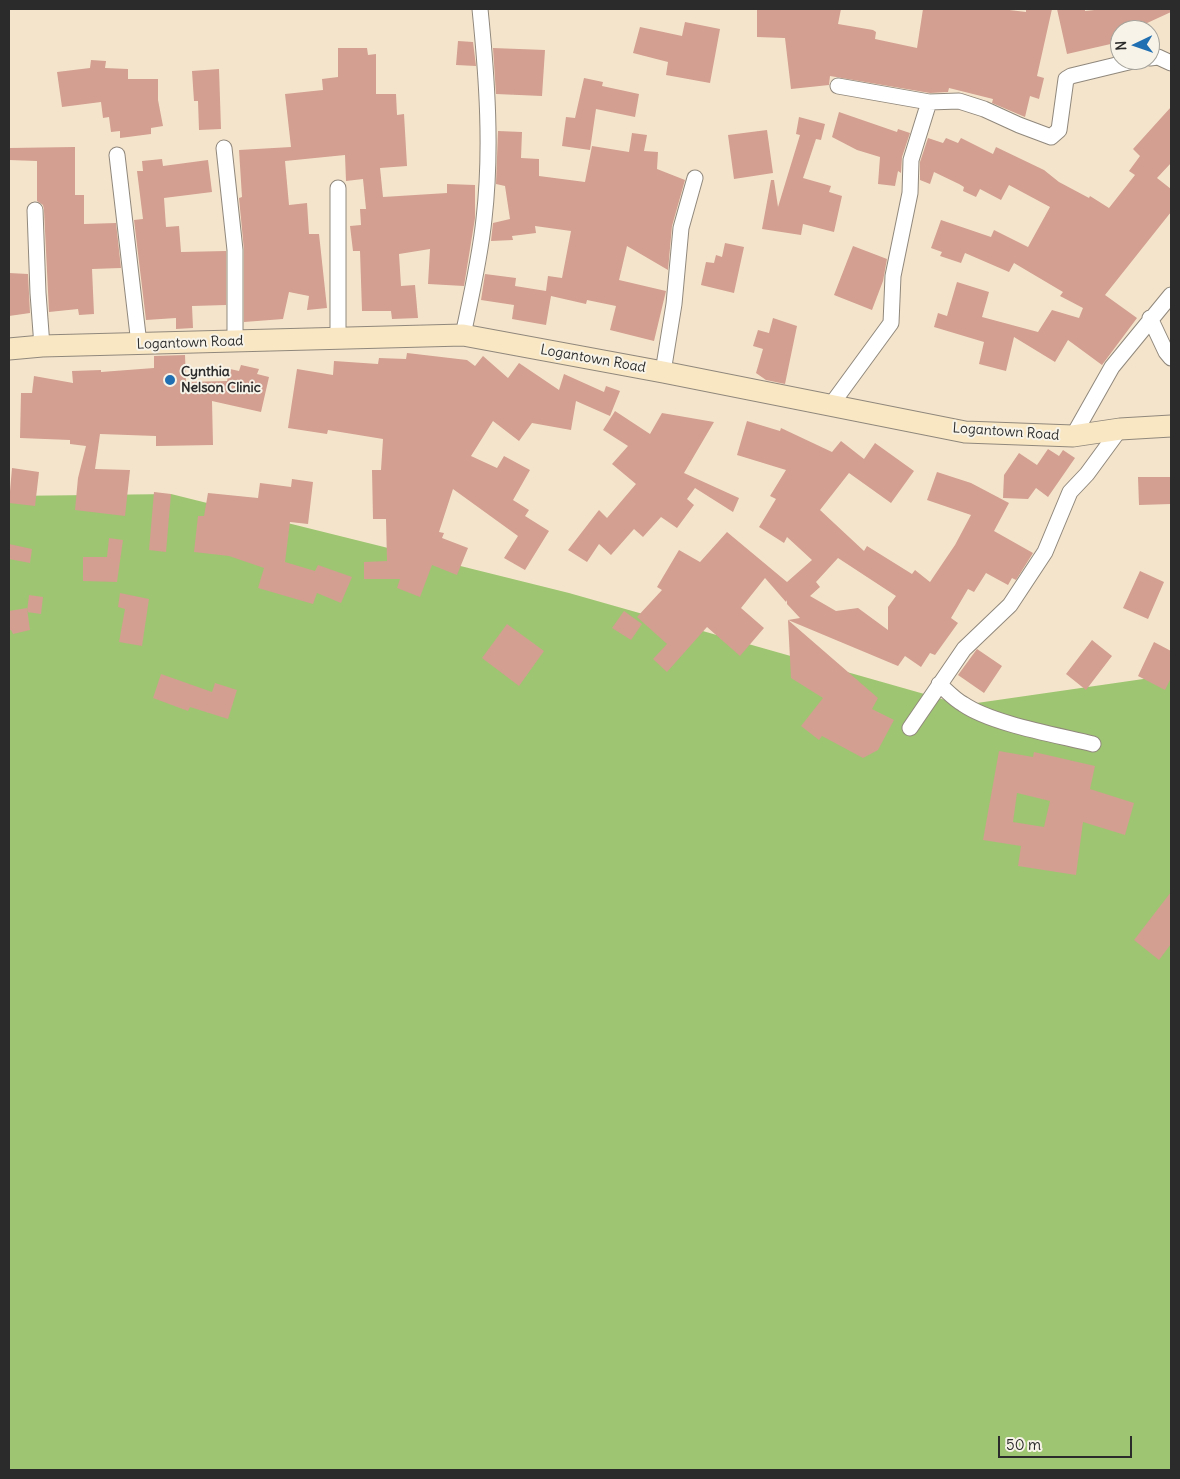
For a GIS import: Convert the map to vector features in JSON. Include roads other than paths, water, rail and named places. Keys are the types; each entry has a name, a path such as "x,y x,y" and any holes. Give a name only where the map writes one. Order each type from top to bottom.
{"street":[{"path":"464,335 484,219 488,172 485,66 480,9"},
{"path":"838,86 929,102 959,101 984,109 1019,126 1053,136 1059,130 1066,79 1071,76 1110,67"},
{"path":"831,406 892,323 892,276 910,193 911,160 929,102"},
{"path":"224,148 236,250 236,341"},
{"path":"117,155 139,344"},
{"path":"663,372 674,304 681,228 695,178"},
{"path":"338,188 338,338"},
{"path":"35,210 42,346"},
{"path":"1073,436 1112,367 1150,318 1171,295"},
{"path":"1150,318 1166,352 1171,358"},
{"name":"Logantown Road","path":"9,349 42,346 464,335 663,372 965,432 1073,436 1171,426"},
{"path":"910,728 964,649 1010,605 1046,552 1070,492 1087,474 1120,430"},
{"path":"939,684 963,705 987,715 1018,726 1093,744"}],"place":[{"name":"Cynthia Nelson Clinic","path":"170,380"}]}
